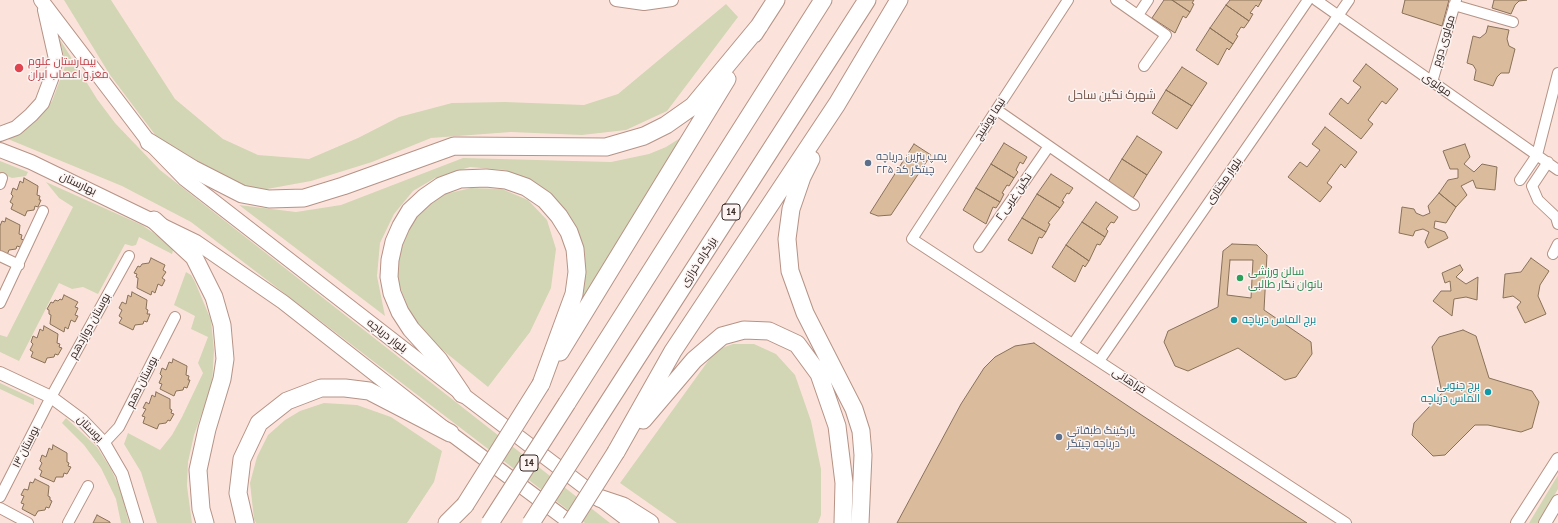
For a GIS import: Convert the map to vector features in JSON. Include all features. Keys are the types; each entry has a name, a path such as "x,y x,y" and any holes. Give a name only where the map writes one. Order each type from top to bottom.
{"highway":[{"path":"454,523 541,384 776,0"},
{"name":"14","path":"490,523 823,0"},
{"name":"بزرگراه خرازی","path":"531,523 867,0"},
{"path":"571,523 616,452 674,351 838,104 899,0"},
{"path":"149,142 193,169 242,194 269,199 304,198 343,186 454,146 606,147 644,136 666,126 693,106 760,25"},
{"path":"838,104 802,177 791,209 787,239 790,271 805,313 854,409 861,431 863,455 860,523"},
{"path":"462,394 439,360 411,329 400,312 392,293 389,277 390,260 394,242 400,226 410,211 425,197 441,186 460,179 486,178 506,180 526,187 545,200 559,216 575,249 577,272 574,294 541,384"},
{"path":"154,220 194,257 214,297 222,325 224,359 222,379 207,429 198,470 201,509 205,523"},
{"path":"616,452 694,360 722,336 744,330 770,331 797,344 819,374 837,426 844,483 843,523"},
{"path":"245,523 238,493 242,459 259,423 287,401 320,388 345,388 369,391 450,433"},
{"path":"599,498 623,506 650,523"},
{"path":"447,523 465,505"}],"main road":[{"path":"0,134 16,128 31,116 42,103 51,79 56,59 43,3"},
{"name":"بلوار دریاچه","path":"43,3 149,142 185,179 462,394 632,523"},
{"name":"بهارستان","path":"0,150 31,162 154,220"},
{"path":"154,220 196,242 283,302 450,433 571,523"}],"street":[{"path":"616,0 644,4 672,0"},
{"name":"نیما یوشیج","path":"912,238 1068,0"},
{"path":"1116,0 1166,35 1144,66"},
{"path":"1138,15 1148,0"},
{"path":"1073,344 1308,0"},
{"name":"مولوی","path":"1316,0 1558,170"},
{"name":"بلوار مختاری","path":"1099,361 1349,0"},
{"path":"1455,3 1513,22"},
{"name":"مولوی دوم","path":"1432,82 1455,3"},
{"path":"1520,180 1537,155 1558,73"},
{"path":"997,110 1134,205"},
{"name":"نگین غربی ۲","path":"979,247 1049,146"},
{"path":"1548,162 1532,186 1538,200 1556,217 1558,224"},
{"path":"0,303 43,211"},
{"name":"فراهانی","path":"912,238 1346,523"},
{"path":"1553,254 1558,244"},
{"path":"0,256 19,265"},
{"name":"بوستان دوازدهم","path":"51,397 129,256"},
{"name":"بوستان دهم","path":"104,443 119,427 175,317"},
{"name":"بوستان","path":"0,373 51,397 82,420 104,443 122,474 137,523"},
{"name":"بوستان ۱۳","path":"0,497 51,397"},
{"path":"1517,523 1558,459"},
{"path":"68,523 88,486"},
{"path":"1545,523 1558,501"},
{"path":"0,508 28,523"}],"green space":[{"path":"64,0 111,0 175,99 223,139 258,155 309,159 358,138 399,117 452,103 505,102 584,105 618,94 726,4 738,17 667,111 626,130 582,135 511,132 431,138 372,162 311,181 256,191 208,173 156,136 110,75"},
{"path":"59,38 97,99 115,123 160,170 610,523 585,523 191,222 122,186 3,137 38,117 52,101 66,64"},
{"path":"693,130 565,333 582,265 523,178 505,170 470,167 435,178 413,191 394,214 380,243 377,276 385,316 239,205 296,212 341,205 463,158 611,162 649,154 666,147"},
{"path":"0,161 28,172 26,176 12,178 0,173"},
{"path":"46,182 142,225 174,247 172,254 139,237 136,245 132,246 125,244 98,294 83,287 72,289 59,283 19,361 0,352 0,335 7,337 73,207 59,198"},
{"path":"471,188 502,189 528,200 547,220 556,249 551,288 530,332 488,387 434,343 412,317 398,282 398,262 404,241 413,221 427,207 445,194"},
{"path":"186,272 191,275 195,282 211,320 214,350 212,385 194,435 188,462 187,486 192,523 157,523 141,472 124,444 128,433 160,450 172,435 203,373 198,363 208,337 191,329 195,316 174,305"},
{"path":"733,344 754,344 776,354 795,375 811,421 821,469 821,515 818,523 677,523 620,483 716,350"},
{"path":"0,383 34,399 34,405 0,389"},
{"path":"324,403 357,405 391,417 442,451 434,482 407,523 256,523 254,519 250,483 257,457 268,435 285,420 300,411"},
{"path":"66,418 97,447 111,469 121,491 129,523 121,523 116,499 101,468 84,445 62,423"},
{"path":"1558,475 1558,489 1538,523 1529,523"}],"building":[{"path":"1164,0 1172,0 1190,12 1186,18 1183,16 1175,33 1152,18"},
{"path":"1172,0 1194,0 1192,3 1194,4 1190,12"},
{"path":"1230,0 1262,0 1258,7 1256,5 1250,13 1253,14 1249,21 1226,5"},
{"path":"1405,0 1449,0 1442,26 1402,13"},
{"path":"1494,0 1527,0 1519,1 1515,5 1511,14 1492,8"},
{"path":"1226,5 1249,21 1244,28 1241,27 1233,44 1210,28"},
{"path":"1488,26 1509,30 1507,39 1509,46 1515,49 1509,73 1501,73 1497,77 1493,86 1474,80 1476,70 1473,65 1467,63 1473,36 1480,38 1486,33"},
{"path":"1210,28 1233,44 1229,50 1227,48 1218,65 1196,50"},
{"path":"1366,64 1398,89 1386,104 1382,101 1368,120 1373,124 1361,139 1329,114 1341,98 1348,104 1361,87 1353,81"},
{"path":"1182,67 1207,83 1192,106 1166,90"},
{"path":"1166,90 1192,106 1177,129 1152,113"},
{"path":"1325,127 1357,152 1345,168 1341,164 1327,183 1332,187 1320,202 1288,177 1300,162 1307,167 1320,150 1312,144"},
{"path":"1137,136 1162,152 1147,175 1122,159"},
{"path":"1004,143 1027,157 1023,164 1020,162 1016,170 1018,172 1014,178 991,164"},
{"path":"914,144 931,155 891,215 878,216 870,213"},
{"path":"1465,144 1470,157 1464,164 1474,172 1482,164 1497,167 1495,190 1476,188 1473,180 1461,186 1467,195 1456,207 1439,193 1448,180 1458,178 1458,169 1450,169 1443,151"},
{"path":"1122,159 1147,175 1133,198 1108,182"},
{"path":"991,164 1014,178 1002,193 1004,194 1000,202 976,188"},
{"path":"1051,174 1073,188 1069,194 1067,193 1060,208 1037,194"},
{"path":"24,178 38,186 37,195 40,196 39,200 41,200 38,207 35,206 34,210 27,211 25,216 11,209 13,204 10,202 13,196 11,194 13,188 17,190 20,181 23,183"},
{"path":"976,188 1000,202 996,208 993,207 986,224 963,210"},
{"path":"1439,193 1456,207 1446,223 1435,221 1434,228 1445,232 1448,238 1428,248 1425,242 1429,232 1423,229 1415,231 1413,236 1399,233 1402,207 1414,209 1416,213 1423,216 1430,213 1428,206"},
{"path":"1037,194 1060,208 1048,223 1050,224 1046,232 1022,218"},
{"path":"1096,202 1118,217 1114,223 1111,222 1106,229 1108,231 1105,237 1082,222"},
{"path":"6,218 20,225 19,234 22,235 21,239 24,240 20,247 17,246 16,249 9,250 7,255 0,252 0,226 2,221 5,222"},
{"path":"1022,218 1046,232 1042,238 1039,237 1032,254 1008,240"},
{"path":"1082,222 1105,237 1100,245 1097,244 1089,261 1066,245"},
{"name":"برج الماس دریاچه","path":"1232,244 1257,245 1267,255 1264,310 1311,342 1312,354 1296,377 1285,380 1238,348 1188,371 1175,366 1164,342 1168,331 1218,307 1223,251"},
{"path":"1066,245 1089,261 1085,267 1083,265 1075,282 1052,267"},
{"path":"151,258 165,265 163,270 166,272 162,278 165,280 162,286 158,284 155,293 152,291 151,295 137,288 138,278 136,277 137,274 134,273 138,266 140,267 142,264 149,263"},
{"path":"1531,258 1549,271 1540,285 1538,296 1546,314 1525,323 1517,307 1521,302 1513,296 1503,298 1505,274 1521,272"},
{"name":"سالن ورزشی بانوان نگار طالبی","path":"1230,260 1253,260 1251,298 1227,295"},
{"path":"1460,265 1463,270 1456,277 1466,284 1478,277 1477,300 1466,297 1454,299 1452,316 1433,301 1441,291 1451,291 1450,281 1445,283 1442,273"},
{"path":"132,292 147,300 147,314 150,314 147,322 144,321 143,324 135,325 133,330 119,323 122,318 119,316 122,310 119,308 122,302 126,304 128,295 131,297"},
{"path":"64,295 78,302 75,307 78,308 75,315 78,316 75,322 71,320 68,329 65,327 64,332 50,324 51,315 47,309 51,302 53,303 55,300 58,301 60,299 62,300"},
{"path":"44,326 58,334 57,343 60,344 59,347 62,348 58,355 55,354 54,357 47,358 45,363 31,357 33,352 30,350 33,344 31,342 33,336 37,338 40,329 43,331"},
{"name":"برج جنوبی الماس دریاچه","path":"1463,330 1476,336 1489,378 1532,391 1539,402 1532,428 1521,432 1488,425 1475,425 1445,455 1433,456 1412,435 1414,423 1442,393 1432,347 1439,337"},
{"name":"پارکینگ طبقاتی دریاچه چیتگر","path":"1034,343 1307,523 897,523 961,404 984,368 995,357 1015,346"},
{"path":"173,359 187,366 186,375 189,376 188,380 190,380 187,388 184,387 183,390 176,391 174,396 160,389 162,384 159,383 162,376 160,374 162,368 166,370 169,362 172,363"},
{"path":"156,392 170,399 170,409 172,410 171,413 174,414 170,421 168,420 166,423 159,424 157,429 143,423 145,417 142,416 146,409 143,408 146,402 149,404 152,395 155,397"},
{"path":"53,445 67,453 67,462 69,463 68,466 71,467 67,474 64,473 63,477 56,477 54,482 40,476 42,471 39,469 42,463 40,461 42,455 46,457 49,448 52,450"},
{"path":"35,479 49,486 48,496 52,501 49,508 46,507 45,510 38,511 35,516 22,509 24,504 21,503 24,496 21,495 24,489 28,490 30,482 33,483"},
{"path":"97,515 110,522 110,523 93,523"}],"place":[{"name":"بیمارستان علوم مغز و اعصاب ایران","path":"19,68"},
{"name":"پمپ بنزین دریاچه چیتگر کد ۲۲۵","path":"868,163"},
{"name":"سالن ورزشی بانوان نگار طالبی","path":"1240,278"},
{"name":"برج الماس دریاچه","path":"1234,320"},
{"name":"برج جنوبی الماس دریاچه","path":"1488,392"},
{"name":"پارکینگ طبقاتی دریاچه چیتگر","path":"1059,437"}],"district":[{"name":"شهرک نگین ساحل","path":"1112,96"}]}
